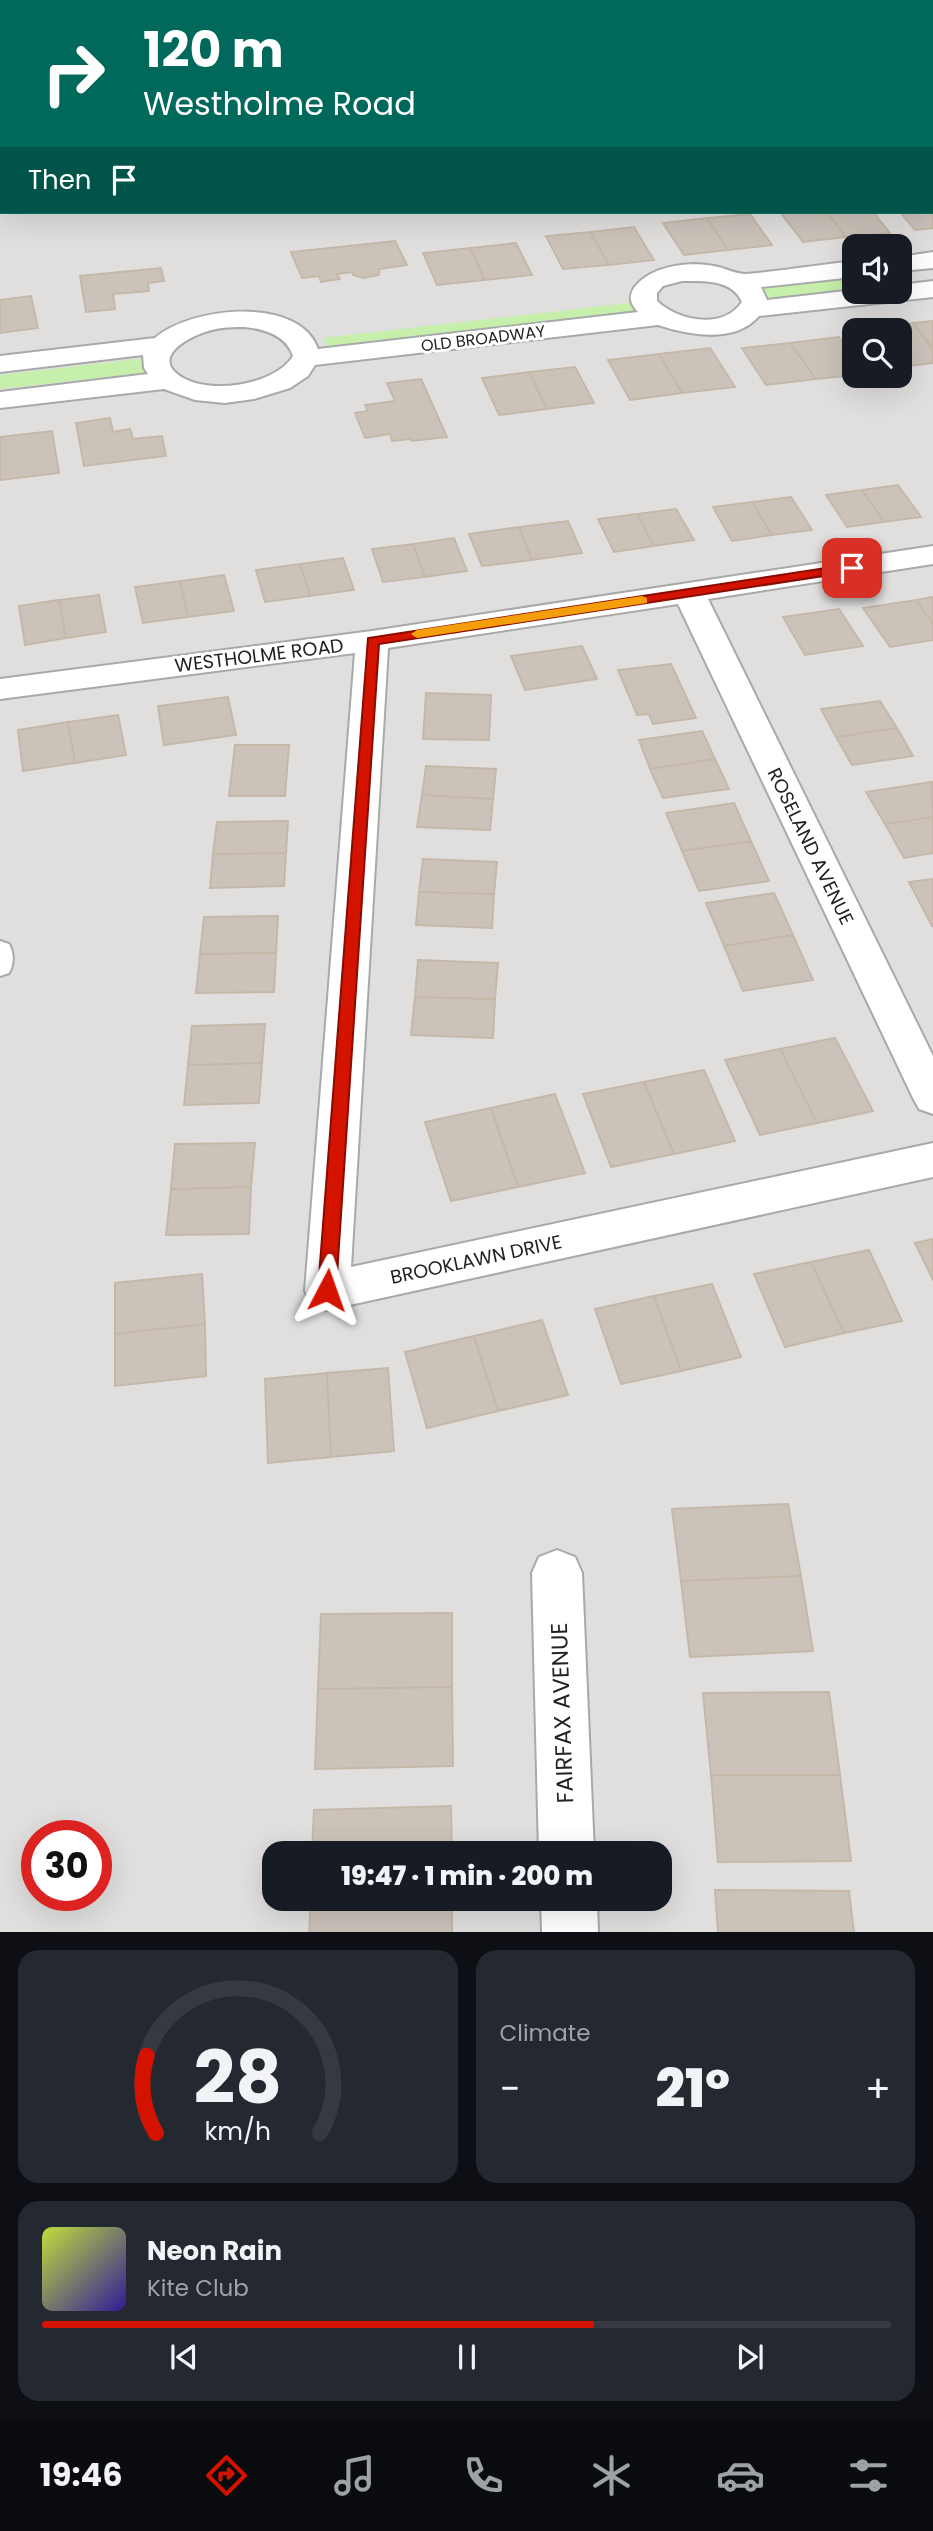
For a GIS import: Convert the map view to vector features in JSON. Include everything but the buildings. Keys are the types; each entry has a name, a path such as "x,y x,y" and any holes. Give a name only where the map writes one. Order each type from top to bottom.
{"street":[{"path":"912,263 933,260"},
{"path":"617,296 644,292 654,281 680,273 712,273 740,282 842,270"},
{"path":"740,282 754,295 753,309"},
{"name":"OLD BROADWAY","path":"0,364 162,345 177,333 197,325 222,320 271,323 300,346 660,317 694,326 713,326 730,323 744,317 753,309 933,289"},
{"path":"644,292 644,303 660,317"},
{"name":"OLD BROADWAY","path":"300,346 321,331"},
{"path":"162,345 156,364 167,380 189,390 213,395 263,390 284,382 299,371 300,346"},
{"path":"0,400 167,380"},
{"name":"WESTHOLME ROAD","path":"0,689 373,641 933,555"},
{"name":"ROSELAND AVENUE","path":"689,593 933,1098"},
{"name":"BROOKLAWN DRIVE","path":"373,641 327,1290 933,1160"},
{"name":"FAIRFAX AVENUE","path":"557,1573 567,1841"},
{"path":"569,1911 570,1932"}],"lane":[{"path":"0,950 0,967"}],"shaded area":[{"path":"0,214 933,214 933,1932 0,1932"}],"green space":[{"path":"842,277 842,291 765,301 765,293 760,287"},
{"path":"629,303 640,315 330,351 323,338"},
{"path":"147,358 152,372 0,389 0,375"}],"slow traffic":[{"path":"417,634 642,600"}],"route":[{"path":"327,1290 373,641 852,568"}]}
